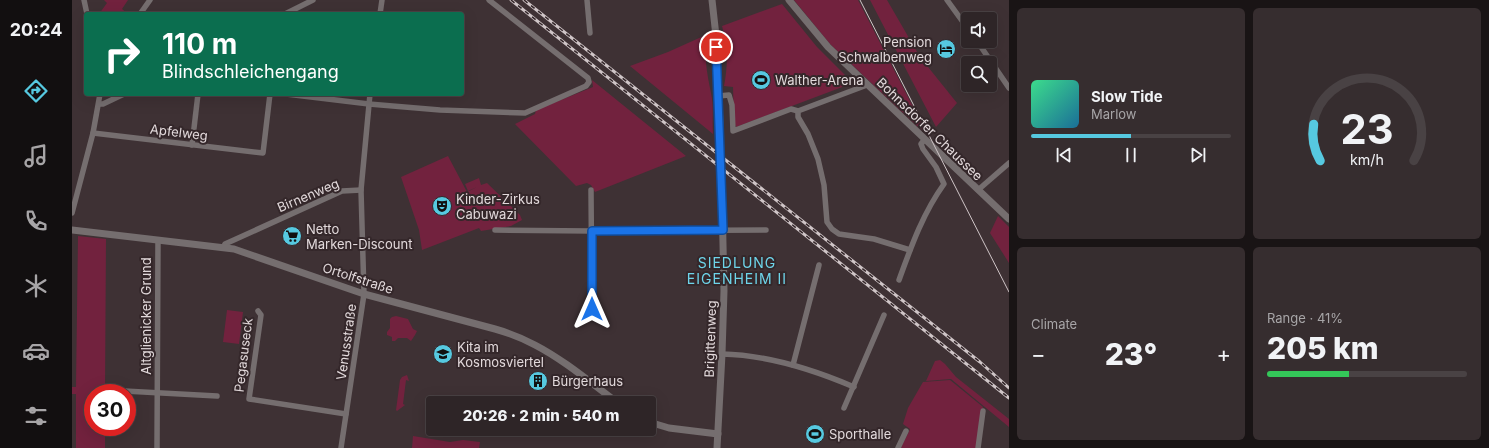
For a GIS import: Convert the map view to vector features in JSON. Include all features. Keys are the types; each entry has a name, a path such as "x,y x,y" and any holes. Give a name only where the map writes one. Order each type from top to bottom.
{"street":[{"path":"84,0 87,12"},
{"path":"141,12 150,0"},
{"path":"289,12 313,0"},
{"path":"380,12 382,0"},
{"path":"303,96 369,104 462,112 525,113 586,86 589,82 588,78 490,0"},
{"path":"587,0 590,33"},
{"name":"Brigittenweg","path":"712,0 716,36 723,230 722,354 716,448"},
{"name":"Bohnsdorfer Chaussee","path":"789,0 817,36 866,85 1009,220"},
{"path":"947,0 961,19"},
{"path":"982,48 1009,88"},
{"path":"718,96 729,95 732,105 733,131 791,109 798,111 866,85"},
{"path":"72,213 100,96"},
{"path":"99,104 103,104 120,96"},
{"path":"192,145 198,96"},
{"name":"Apfelweg","path":"92,133 263,153 270,96"},
{"path":"361,190 370,96"},
{"path":"798,111 798,117 808,134 818,159 824,184 827,222 832,229 839,234 874,239 910,250"},
{"path":"899,280 928,209 944,184 936,167 923,149 921,144 924,140"},
{"path":"978,190 1009,163"},
{"name":"Birnenweg","path":"224,248 225,244 342,191 361,190"},
{"name":"Venusstraße","path":"342,448 364,294 361,190"},
{"path":"591,190 592,309"},
{"name":"Ortolfstraße","path":"72,230 224,248 249,253 364,294 485,326 516,336 536,345 608,396"},
{"path":"495,230 766,230"},
{"name":"Altglienicker Grund","path":"157,448 158,240"},
{"path":"793,365 819,265"},
{"name":"Pegasuseck","path":"258,311 261,315 249,399 346,414"},
{"path":"844,408 884,315"},
{"path":"722,354 756,356 827,375 854,386"},
{"name":"Altglienicker Grund","path":"136,392 217,396"},
{"path":"978,448 983,410"},
{"path":"656,424 669,428 718,434"},
{"path":"898,448 906,430"}],"shaded area":[{"path":"104,0 128,0 122,9 126,12 100,12 107,3"},
{"path":"794,0 858,0 926,132 917,126 830,44"},
{"path":"870,0 887,0 920,57 957,103 936,127"},
{"path":"782,4 817,47 853,83 736,127 734,121 733,87 724,86 727,56 722,26"},
{"path":"708,34 706,56 712,98 713,134 630,66 668,52"},
{"path":"592,80 686,156 595,192 591,185 587,183 576,186 515,124 535,114 536,110 593,87"},
{"name":"Kinder-Zirkus Cabuwazi","path":"448,156 467,192 477,187 468,191 465,184 479,178 481,185 487,183 520,215 522,220 511,226 481,231 479,228 422,250 419,230 401,177"},
{"path":"998,216 1009,227 1009,263 990,233"},
{"path":"78,236 106,239 105,384 84,384 84,436 105,436 105,448 76,448 76,394 72,394 72,387 76,387"},
{"path":"227,310 243,312 239,344 223,342"},
{"path":"396,316 408,319 413,329 417,331 411,341 407,338 398,338 395,341 392,341 392,337 387,335 390,328 390,319"},
{"path":"940,360 956,377 1009,419 1009,427 951,379 926,381 935,361"},
{"path":"407,375 409,381 406,380 403,404 405,405 397,411 400,380 402,377"},
{"path":"950,380 983,407 978,448 901,448 910,429 903,424 908,408 923,382"},
{"path":"413,436 450,442 463,440 480,442 479,448 412,448"}],"tram line":[{"path":"860,0 1009,292"}],"railway":[{"path":"511,0 1009,398"},
{"path":"524,0 980,362 1009,388"}],"place":[{"name":"Pension Schwalbenweg","path":"946,49"},
{"name":"Walther-Arena","path":"761,80"},
{"name":"Kinder-Zirkus Cabuwazi","path":"442,206"},
{"name":"Netto Marken-Discount","path":"292,236"},
{"name":"Kita im Kosmosviertel","path":"443,354"},
{"name":"Bürgerhaus","path":"538,381"},
{"name":"Sporthalle","path":"815,434"}],"district":[{"name":"SIEDLUNG EIGENHEIM II","path":"737,270"}],"route":[{"path":"592,309 592,231 723,230 716,47"}]}
